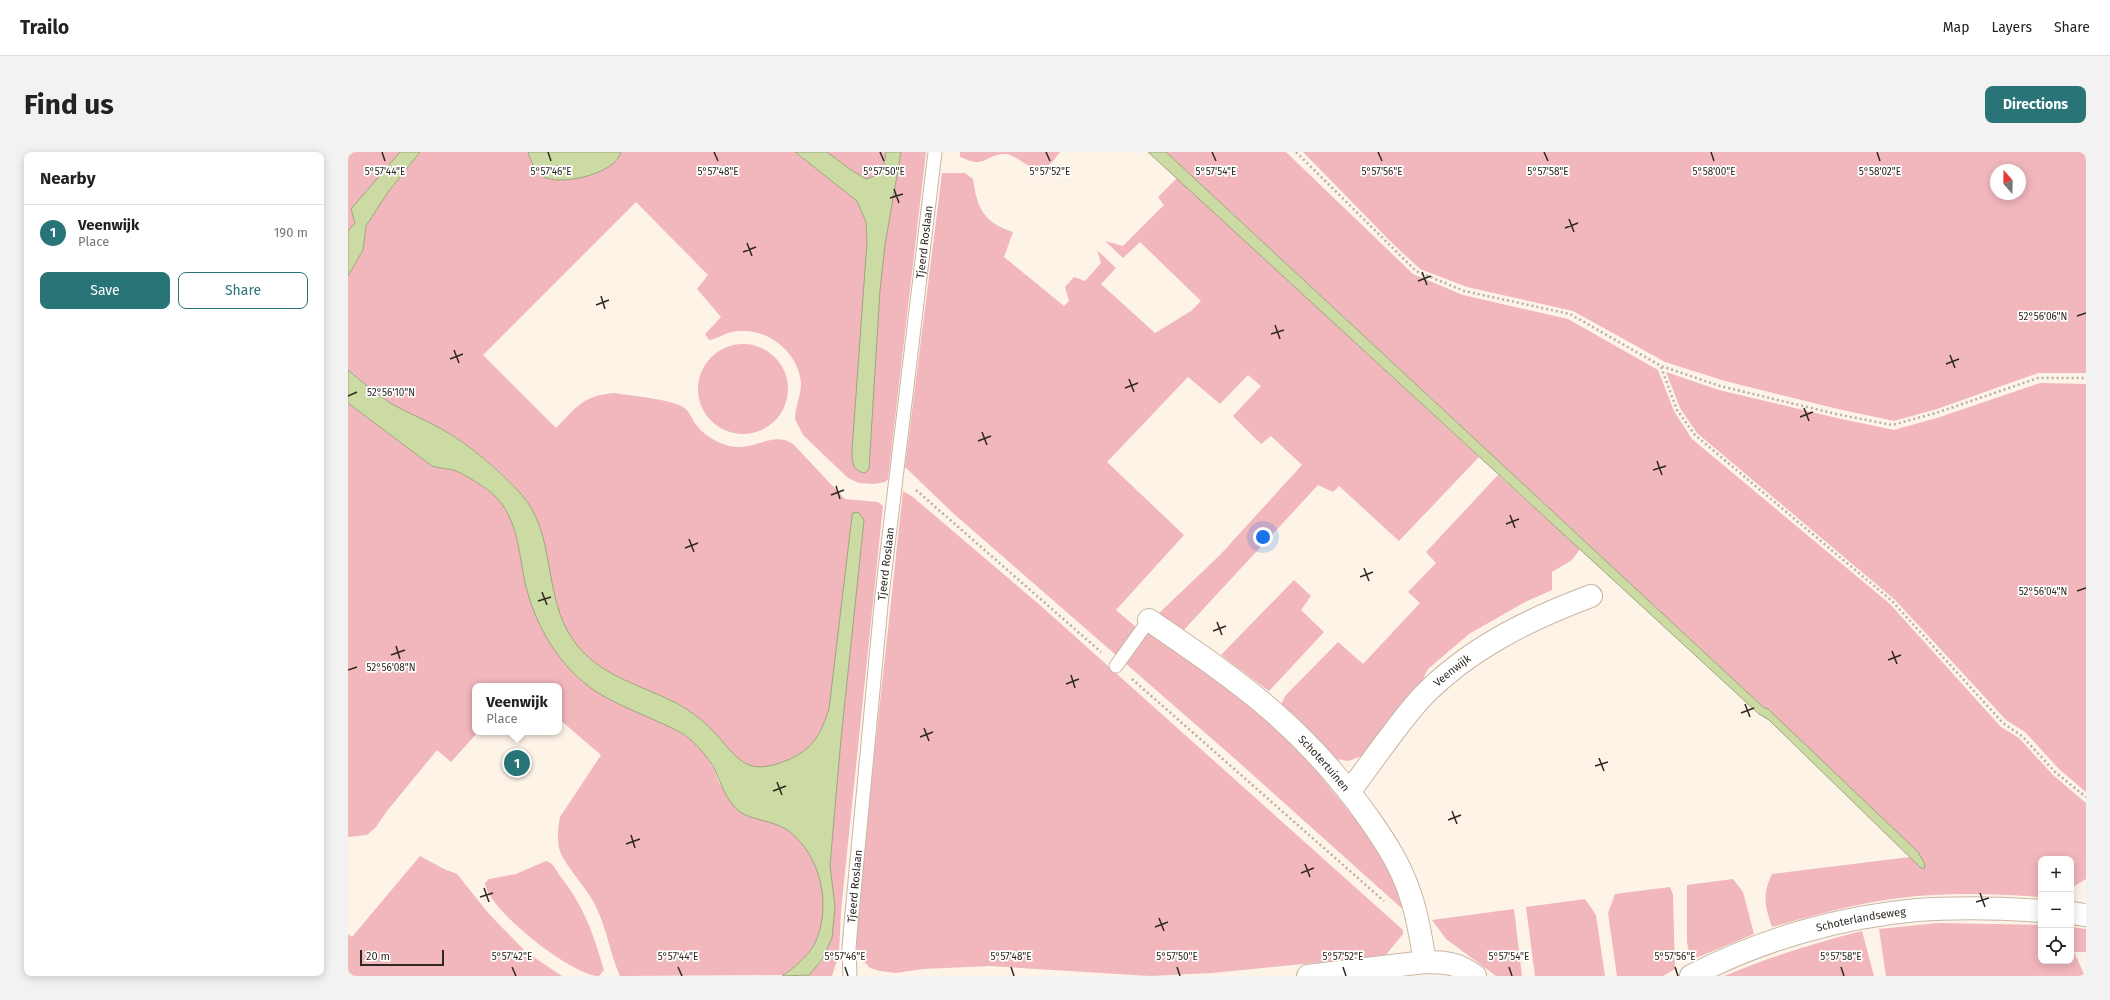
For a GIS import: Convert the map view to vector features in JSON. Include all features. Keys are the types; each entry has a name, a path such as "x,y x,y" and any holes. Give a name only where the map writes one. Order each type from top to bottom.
{"street":[{"name":"Veenwijk","path":"1349,792 1397,727 1422,697 1477,651 1512,630 1555,610 1591,596"},
{"name":"Schotertuinen","path":"1150,620 1214,665 1270,709 1313,751 1349,792 1384,840 1403,875 1417,916 1425,962"},
{"name":"Schoterlandseweg","path":"1691,976 1732,957 1774,942 1852,920 1917,910 2038,911"},
{"path":"2074,913 2086,915"},
{"path":"1308,976 1425,962 1443,962 1460,966 1475,976"}],"lane":[{"name":"Tjeerd Roslaan","path":"850,976 849,948 853,897 882,595 898,474 935,152"},
{"path":"1116,666 1150,620"}],"path":[{"path":"1296,152 1416,272 1464,291 1570,314 1661,366 1720,386 1836,414 1892,425 2038,378 2086,378"},
{"path":"1661,366 1677,410 1695,435 1892,601 2002,723 2022,736 2055,772 2086,797"},
{"path":"898,474 1390,906"}],"shaded area":[{"path":"348,152 406,152 351,209 355,223 348,231"},
{"path":"400,152 420,152 388,192 366,226 363,250 348,276 348,231 355,223 351,209"},
{"path":"420,152 528,152 535,168 541,175 620,156 621,152 795,152 857,201 866,223 865,473 869,469 880,290 885,245 901,152 926,152 888,479 885,482 874,484 859,483 848,478 803,435 795,419 801,388 799,373 795,363 782,346 764,335 744,331 733,332 709,340 705,334 721,317 697,289 708,275 636,202 483,355 556,428 575,408 594,397 614,393 669,402 683,407 690,414 694,422 709,437 729,446 738,447 770,440 785,440 793,444 845,499 878,502 883,506 841,911 839,954 832,976 807,976 823,960 835,907 830,865 841,739 864,520 829,709 816,739 798,755 775,765 762,767 752,766 736,757 707,726 687,709 608,671 595,663 574,641 564,624 557,605 540,527 532,510 521,494 503,475 473,449 440,428 392,404 348,370 348,276 363,250 366,226 388,192"},
{"path":"528,152 621,152 617,160 609,167 586,176 561,180 550,179 539,174"},
{"path":"795,152 827,152 866,179 883,171 886,152 901,152 885,245 880,290 869,469 865,473 855,468 852,450 867,242 866,222 857,201"},
{"path":"827,152 886,152 883,171 866,179"},
{"path":"960,152 1060,152 1047,166 1037,168 1027,165 1010,155 1001,154 976,162 960,157"},
{"path":"1148,152 1166,152 1763,707 1768,709 1918,852 1925,864 1924,869 1920,867 1769,720 1759,714"},
{"path":"1166,152 1286,152 1413,274 1463,295 1568,319 1658,370 1674,411 1692,439 1890,604 2001,727 2019,738 2053,775 2086,803 2086,879 2074,886 2074,856 2038,856 2038,897 1971,894 1900,898 1852,906 1772,927 1766,907 1766,894 1772,874 1910,857 1921,867 1768,709 1763,707"},
{"path":"1303,152 2086,152 2086,373 2038,373 1937,409 1894,421 1838,409 1725,381 1665,362 1573,311 1467,287 1420,269 1393,244"},
{"path":"942,173 965,173 973,179 977,198 984,213 995,224 1013,232 1004,257 1064,306 1069,301 1065,287 1074,277 1085,281 1101,263 1097,250 1116,268 1101,284 1155,333 1191,311 1201,301 1140,242 1123,258 1105,241 1123,246 1164,205 1158,197 1177,178 1479,457 1399,541 1339,486 1333,492 1318,485 1182,632 1157,615 1220,555 1302,465 1271,436 1261,444 1233,416 1261,386 1248,375 1220,404 1188,377 1107,462 1184,535 1116,610 1137,628 1117,656 954,514 905,467"},
{"path":"743,344 760,347 775,357 785,372 788,389 785,406 775,421 760,431 743,434 726,431 711,421 701,406 698,389 701,372 711,357 726,347"},
{"path":"348,370 392,404 440,428 462,442 493,467 521,494 532,510 540,527 557,605 564,624 574,641 584,653 595,663 608,671 687,709 707,726 736,757 752,766 762,767 775,765 798,755 816,739 823,725 829,709 852,516 853,513 858,512 864,520 841,739 830,865 835,907 832,938 822,960 809,975 782,976 791,970 812,948 820,929 823,914 823,898 816,868 801,842 790,832 778,825 745,815 740,812 727,796 713,766 689,738 674,729 599,694 590,688 572,671 554,649 539,624 525,583 513,526 503,505 492,493 460,473 453,470 432,466 348,403"},
{"path":"1666,372 1719,390 1894,430 1940,417 2040,383 2086,384 2086,792 2059,769 2025,732 2006,720 1895,600 1697,433 1680,408"},
{"path":"348,403 432,466 456,471 476,482 495,496 509,515 516,538 523,574 535,614 549,642 555,650 577,677 595,691 664,724 697,744 713,768 721,786 724,789 759,817 786,829 800,841 809,853 821,883 823,915 820,930 814,944 801,961 784,975 620,976 600,915 592,899 566,862 559,848 558,832 560,817 601,755 562,722 562,683 472,683 472,735 475,735 451,762 437,750 387,811 376,827 367,835 348,837"},
{"path":"1498,475 1580,549 1572,560 1552,572 1552,590 1525,602 1469,634 1428,669 1422,681 1389,720 1368,754 1348,761 1336,759 1281,705 1285,696 1338,642 1363,664 1420,603 1408,592 1436,563 1426,552"},
{"path":"903,491 913,497 1041,606 1403,930 1403,934 1385,956 1212,973 1150,976 990,966 923,969 896,973 870,968 858,955 856,945 867,822"},
{"path":"1294,580 1311,596 1301,610 1324,632 1269,691 1221,655"},
{"path":"1147,632 1236,691 1300,751 1368,835 1386,861 1408,914 1234,758 1124,662"},
{"path":"420,856 457,874 489,914 526,952 562,976 348,976 348,934 352,937"},
{"path":"546,861 554,867 582,909 596,944 604,970 599,976 586,973 570,965 533,939 515,924 489,894 485,883 489,879 516,874"},
{"path":"1733,879 1743,892 1754,934 1691,960 1687,943 1687,885"},
{"path":"1670,887 1673,895 1675,969 1663,976 1617,976 1608,913 1615,894"},
{"path":"1585,899 1596,915 1605,976 1535,976 1526,907"},
{"path":"1514,909 1522,976 1496,976 1446,939 1432,920"},
{"path":"1938,923 2038,925 2038,964 2074,964 2074,952 2085,976 1886,976 1879,929"},
{"path":"2074,927 2086,929 2086,952 2074,952"},
{"path":"1862,931 1874,976 1724,976 1792,951"}],"place":[{"name":"Veenwijk","path":"517,763"}]}
